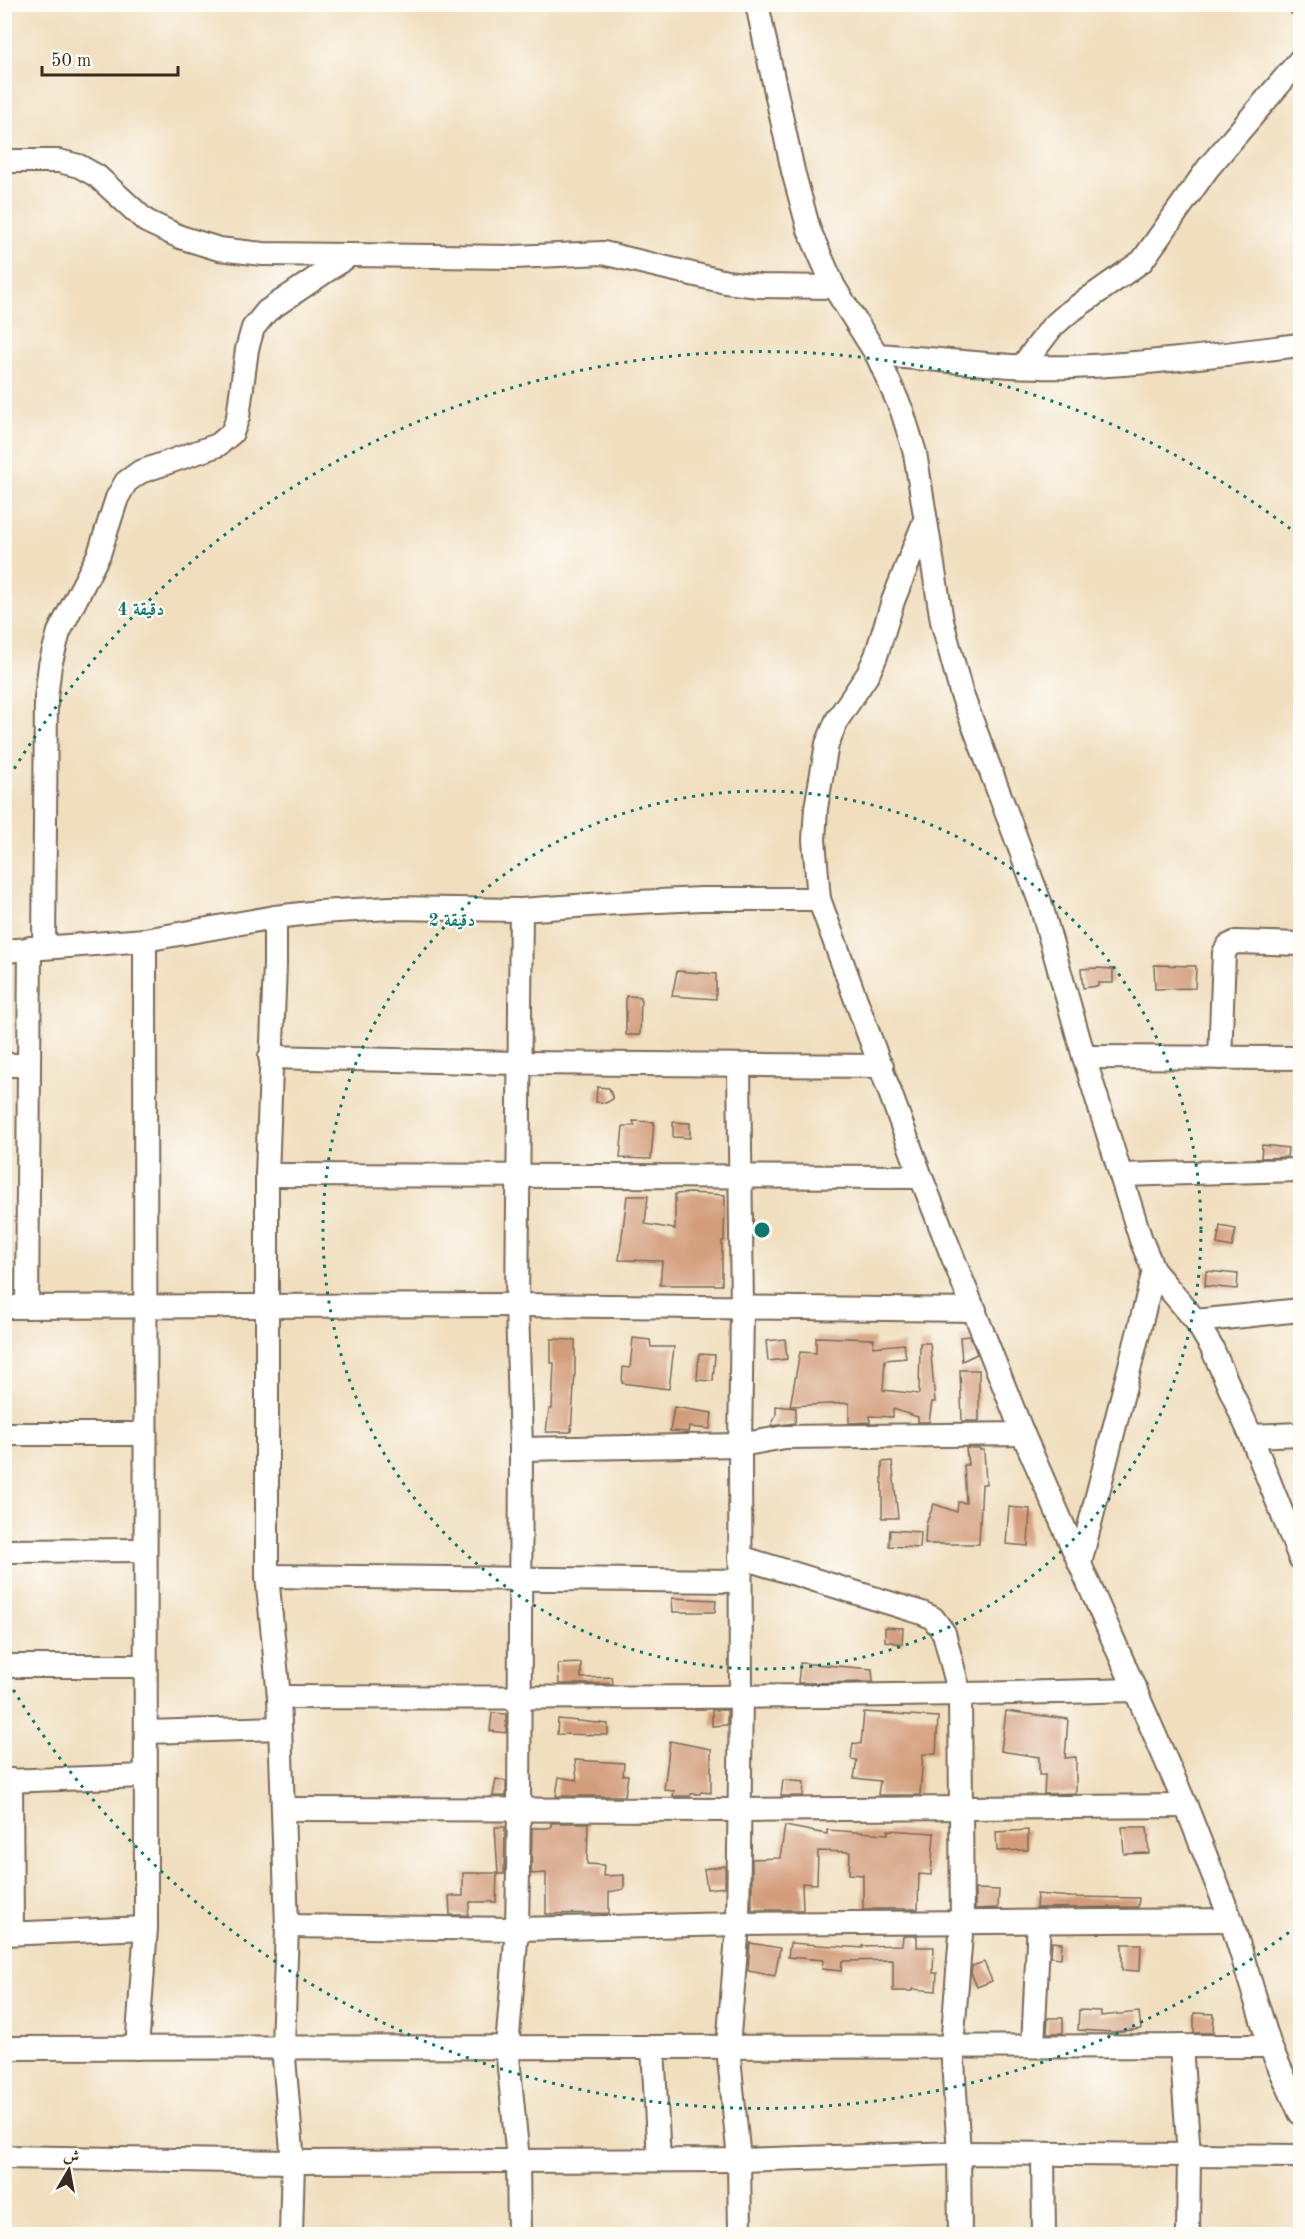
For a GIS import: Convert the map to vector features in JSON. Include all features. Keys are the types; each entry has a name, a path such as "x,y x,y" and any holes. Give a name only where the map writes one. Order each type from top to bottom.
{"street":[{"path":"757,4 793,171 806,220 834,287 877,355 902,411 915,453 942,621 962,692 1040,902 1084,1057 1141,1240 1154,1271 1196,1321 1212,1348 1299,1548"},
{"path":"1023,365 1052,327 1068,313 1142,261 1208,168 1300,60"},
{"path":"4,162 48,161 79,166 97,176 146,221 180,237 219,249 263,254 514,257 603,254 726,282 759,286 834,287"},
{"path":"350,255 267,311 253,328 247,349 238,417 232,433 218,445 140,472 126,482 117,498 99,554 59,632 50,666 46,698 37,947 28,1065 16,1307 517,1305 975,1310"},
{"path":"877,355 1071,367 1300,345"},
{"path":"925,520 893,601 876,656 868,674 837,720 827,744 816,808 814,840 819,899 921,1177 1023,1434 1186,1806 1231,1920 1270,2046 1300,2113"},
{"path":"4,951 145,940 275,917 391,908 521,910 689,900 819,899"},
{"path":"519,2235 518,2160 507,2047 517,1929 519,1810 521,1449 517,1305 521,910"},
{"path":"275,917 267,1175 267,1576 279,1697 287,1926 284,2048 293,2162 291,2235"},
{"path":"137,2048 146,1928 145,940"},
{"path":"1220,1058 1224,952 1228,946 1236,942 1300,944"},
{"path":"270,1057 520,1063 882,1066"},
{"path":"1084,1057 1300,1058"},
{"path":"4,1065 28,1065"},
{"path":"739,1066 742,1309 740,1810 738,1924 728,2047 739,2160 740,2235"},
{"path":"1121,1175 1300,1170"},
{"path":"267,1175 921,1177"},
{"path":"1080,1563 1154,1271"},
{"path":"1196,1321 1300,1310"},
{"path":"4,1434 145,1434"},
{"path":"521,1449 740,1444 785,1437 1023,1434"},
{"path":"1251,1436 1300,1434"},
{"path":"4,1551 144,1550"},
{"path":"740,1557 922,1612 933,1618 944,1633 960,1695 962,1922 952,2046 959,2153 960,2235"},
{"path":"267,1576 740,1581"},
{"path":"4,1666 145,1666"},
{"path":"279,1697 960,1695 1136,1690"},
{"path":"146,1732 280,1728"},
{"path":"146,1776 8,1780 8,1933 146,1928"},
{"path":"283,1809 740,1810 1186,1806"},
{"path":"287,1926 517,1929 738,1924 1231,1920"},
{"path":"1033,2046 1039,1921"},
{"path":"1181,2046 1189,2155 1188,2235"},
{"path":"4,2048 1270,2046"},
{"path":"653,2047 659,2160"},
{"path":"4,2157 293,2162 739,2160 959,2153 1300,2156"},
{"path":"1043,2154 1044,2235"}],"building":[{"path":"1154,965 1196,966 1195,988 1155,989"},
{"path":"1081,969 1113,969 1113,983 1098,983 1098,986 1083,988"},
{"path":"677,971 716,974 716,999 672,996"},
{"path":"626,996 641,997 640,1035 626,1035"},
{"path":"597,1087 609,1088 613,1099 606,1103 596,1102"},
{"path":"633,1121 654,1122 651,1159 620,1158 623,1126 635,1126"},
{"path":"673,1122 690,1123 690,1138 673,1137"},
{"path":"1262,1145 1288,1148 1287,1157 1261,1158"},
{"path":"675,1194 725,1195 722,1285 660,1285 662,1261 619,1260 627,1196 648,1196 645,1224 675,1229"},
{"path":"1220,1226 1236,1229 1232,1247 1217,1244"},
{"path":"1206,1271 1238,1274 1237,1289 1205,1286"},
{"path":"970,1336 977,1354 962,1361 960,1337"},
{"path":"816,1337 874,1339 873,1347 904,1344 906,1358 885,1360 883,1390 919,1394 920,1343 930,1343 935,1402 932,1402 929,1422 918,1422 918,1417 893,1409 893,1417 870,1416 870,1422 849,1423 849,1403 790,1406 800,1352 816,1353"},
{"path":"633,1338 650,1340 651,1347 674,1347 669,1389 622,1383 623,1367 630,1368"},
{"path":"551,1339 575,1340 571,1432 546,1432 549,1409 552,1409 554,1363 551,1363"},
{"path":"785,1339 787,1359 768,1361 766,1341"},
{"path":"699,1354 715,1355 713,1381 697,1380"},
{"path":"960,1370 979,1370 979,1421 962,1421"},
{"path":"776,1406 796,1408 795,1423 771,1426 776,1415"},
{"path":"674,1407 712,1413 710,1429 689,1427 688,1432 670,1431"},
{"path":"966,1448 984,1450 986,1484 982,1484 979,1544 925,1544 926,1524 934,1504 957,1512 958,1502 966,1503 964,1465 968,1465"},
{"path":"892,1461 898,1518 882,1518 882,1462"},
{"path":"1009,1507 1030,1509 1028,1546 1006,1544"},
{"path":"890,1530 921,1532 920,1548 889,1546"},
{"path":"672,1598 716,1600 715,1612 673,1612"},
{"path":"885,1627 903,1628 902,1644 885,1641"},
{"path":"581,1663 581,1678 612,1677 613,1684 559,1684 558,1664"},
{"path":"800,1663 872,1669 873,1682 798,1683"},
{"path":"712,1710 727,1710 727,1725 712,1726"},
{"path":"1006,1711 1068,1719 1065,1758 1076,1757 1076,1793 1044,1794 1045,1775 1039,1775 1039,1757 1001,1751"},
{"path":"864,1712 938,1717 936,1754 923,1754 920,1795 878,1795 880,1781 854,1778 857,1760 851,1759 853,1743 861,1744"},
{"path":"492,1713 506,1714 506,1733 490,1731"},
{"path":"558,1719 608,1724 608,1735 557,1734"},
{"path":"670,1741 711,1749 711,1793 673,1796 674,1791 664,1790"},
{"path":"575,1760 624,1763 623,1775 628,1775 625,1796 556,1796 559,1777 577,1780"},
{"path":"496,1779 506,1781 506,1796 493,1796"},
{"path":"783,1780 804,1782 803,1796 781,1796"},
{"path":"551,1823 588,1823 587,1864 604,1865 603,1876 624,1875 624,1889 609,1892 609,1913 546,1914 546,1873 531,1874 532,1828 551,1827"},
{"path":"785,1826 827,1834 827,1830 888,1834 888,1830 934,1833 931,1875 919,1874 918,1909 863,1909 863,1875 849,1874 850,1852 818,1851 817,1884 802,1883 803,1910 752,1910 752,1859 780,1858"},
{"path":"495,1827 505,1827 504,1874 498,1874"},
{"path":"1122,1827 1147,1827 1149,1853 1124,1854"},
{"path":"1028,1830 1028,1850 997,1851 996,1832"},
{"path":"725,1866 725,1887 707,1889 704,1869"},
{"path":"463,1873 497,1873 496,1902 470,1902 468,1915 450,1915 449,1896 463,1896"},
{"path":"975,1889 999,1890 998,1908 975,1909"},
{"path":"1037,1894 1139,1898 1138,1907 1036,1908"},
{"path":"903,1936 917,1936 917,1947 934,1947 933,1973 937,1973 936,1991 912,1989 912,1991 893,1991 893,1960 842,1961 841,1971 822,1969 823,1960 788,1957 790,1943 863,1948 862,1946 902,1945"},
{"path":"1052,1942 1062,1943 1061,1958 1051,1957"},
{"path":"750,1943 780,1948 775,1976 748,1971"},
{"path":"1122,1944 1141,1944 1140,1971 1122,1970"},
{"path":"984,1962 992,1981 977,1987 971,1973 972,1966"},
{"path":"1079,2010 1101,2011 1101,2016 1139,2012 1141,2029 1113,2032 1078,2030"},
{"path":"1194,2013 1214,2014 1213,2033 1194,2033"},
{"path":"1048,2018 1063,2018 1063,2033 1047,2033"}]}
